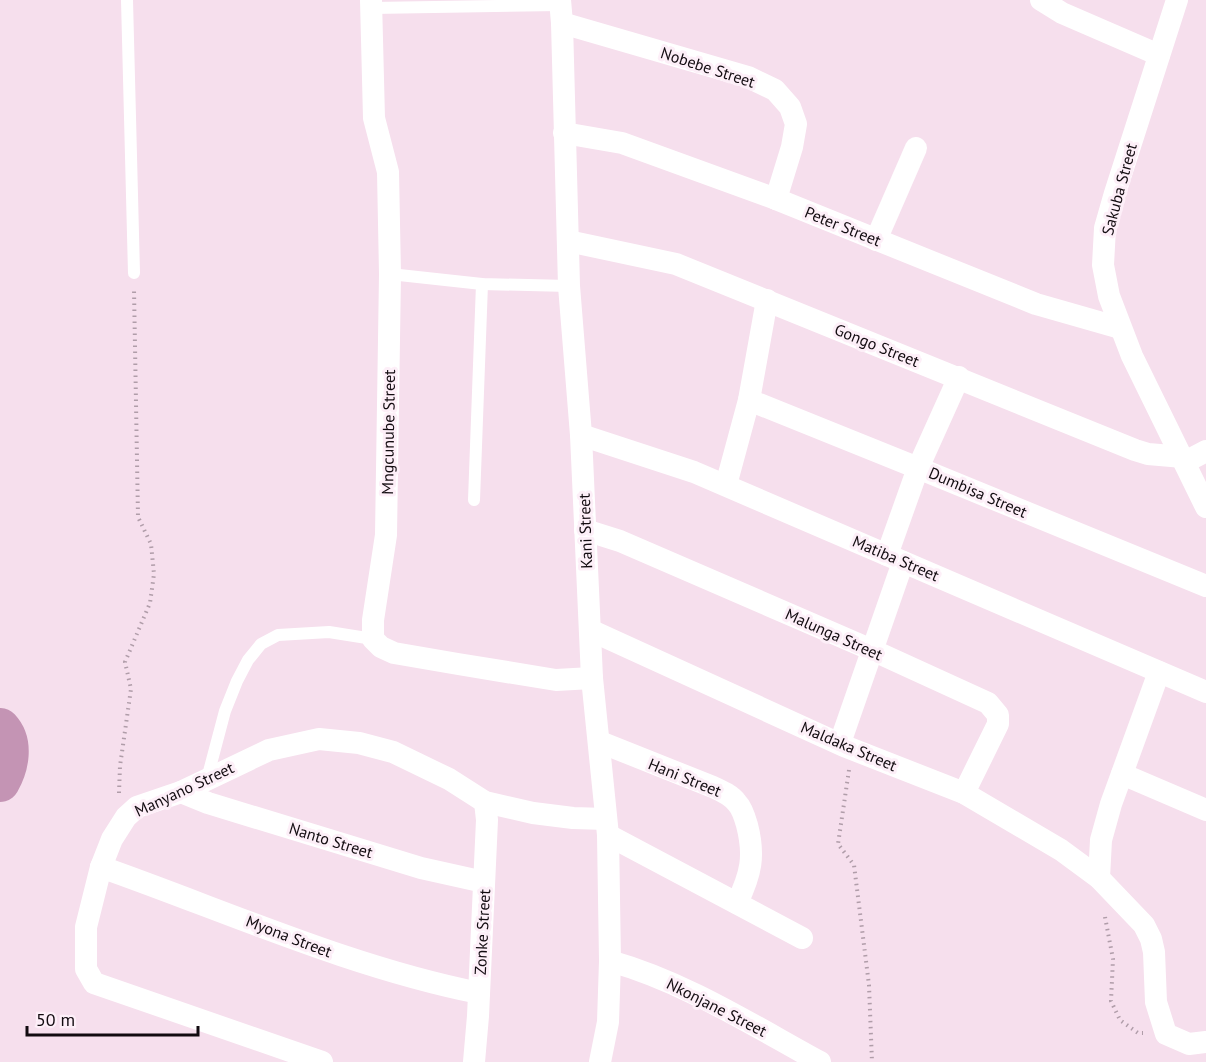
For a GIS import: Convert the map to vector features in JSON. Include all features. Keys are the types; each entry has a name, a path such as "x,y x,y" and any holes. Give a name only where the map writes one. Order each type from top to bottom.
{"street":[{"path":"1041,0 1062,13 1159,55"},
{"name":"Sakuba Street","path":"1178,0 1114,193 1105,228 1103,265 1109,296 1120,328 1206,507"},
{"name":"Mngcunube Street","path":"371,4 374,118 388,172 390,274 386,535 373,639"},
{"name":"Kani Street","path":"561,9 569,286 582,435 592,678 607,827 610,961 604,1060"},
{"name":"Nobebe Street","path":"561,9 748,77 775,90 790,107 796,124 792,147 776,199"},
{"name":"Peter Street","path":"564,134 622,143 776,199 1036,304 1120,328"},
{"path":"876,240 916,148"},
{"name":"Gongo Street","path":"568,241 676,264 1135,450 1184,459"},
{"path":"726,485 749,400 767,300"},
{"path":"846,746 918,468 958,377"},
{"name":"Dumbisa Street","path":"749,400 1206,586"},
{"name":"Matiba Street","path":"582,435 684,468 726,485 1206,692"},
{"path":"1184,459 1206,451"},
{"name":"Malunga Street","path":"585,530 620,541 988,703 998,716 998,724 964,793"},
{"name":"Maldaka Street","path":"590,630 846,746 964,793 1061,850 1099,878 1144,925 1154,952 1155,1002 1166,1034"},
{"path":"373,639 394,653 556,680 592,678"},
{"path":"1099,878 1101,840 1159,672"},
{"name":"Manyano Street","path":"322,1062 94,983 86,969 86,927 101,867 112,839 126,817 138,807 181,792 269,750 319,739 359,743 393,752 449,780 485,802 573,818 607,827"},
{"name":"Hani Street","path":"600,742 713,787 728,794 738,804 745,819 752,849 748,880 738,903"},
{"path":"1122,774 1206,810"},
{"name":"Nanto Street","path":"181,792 208,803 421,868 484,882"},
{"name":"Zonke Street","path":"474,1062 487,820 485,802"},
{"path":"607,827 802,938"},
{"name":"Myona Street","path":"101,867 338,954 429,983 479,993"},
{"name":"Nkonjane Street","path":"610,961 644,971 687,990 820,1062"},
{"path":"1166,1034 1189,1044 1206,1042"}],"lane":[{"path":"127,0 134,273"},
{"path":"371,4 561,9"},
{"path":"390,274 482,284 569,286"},
{"path":"474,500 482,284"},
{"path":"207,779 225,711 248,660 261,644 278,635 329,632 373,639"}],"path":[{"path":"126,817 118,789 131,689 125,662 150,603 154,574 151,544 138,517 134,273"},
{"path":"846,746 838,844 854,865 869,985 872,1062"},
{"path":"1099,878 1113,959 1111,1001 1120,1020 1138,1033 1166,1034"}],"waterway":[{"path":"0,728 9,747 8,762 0,782"}]}
